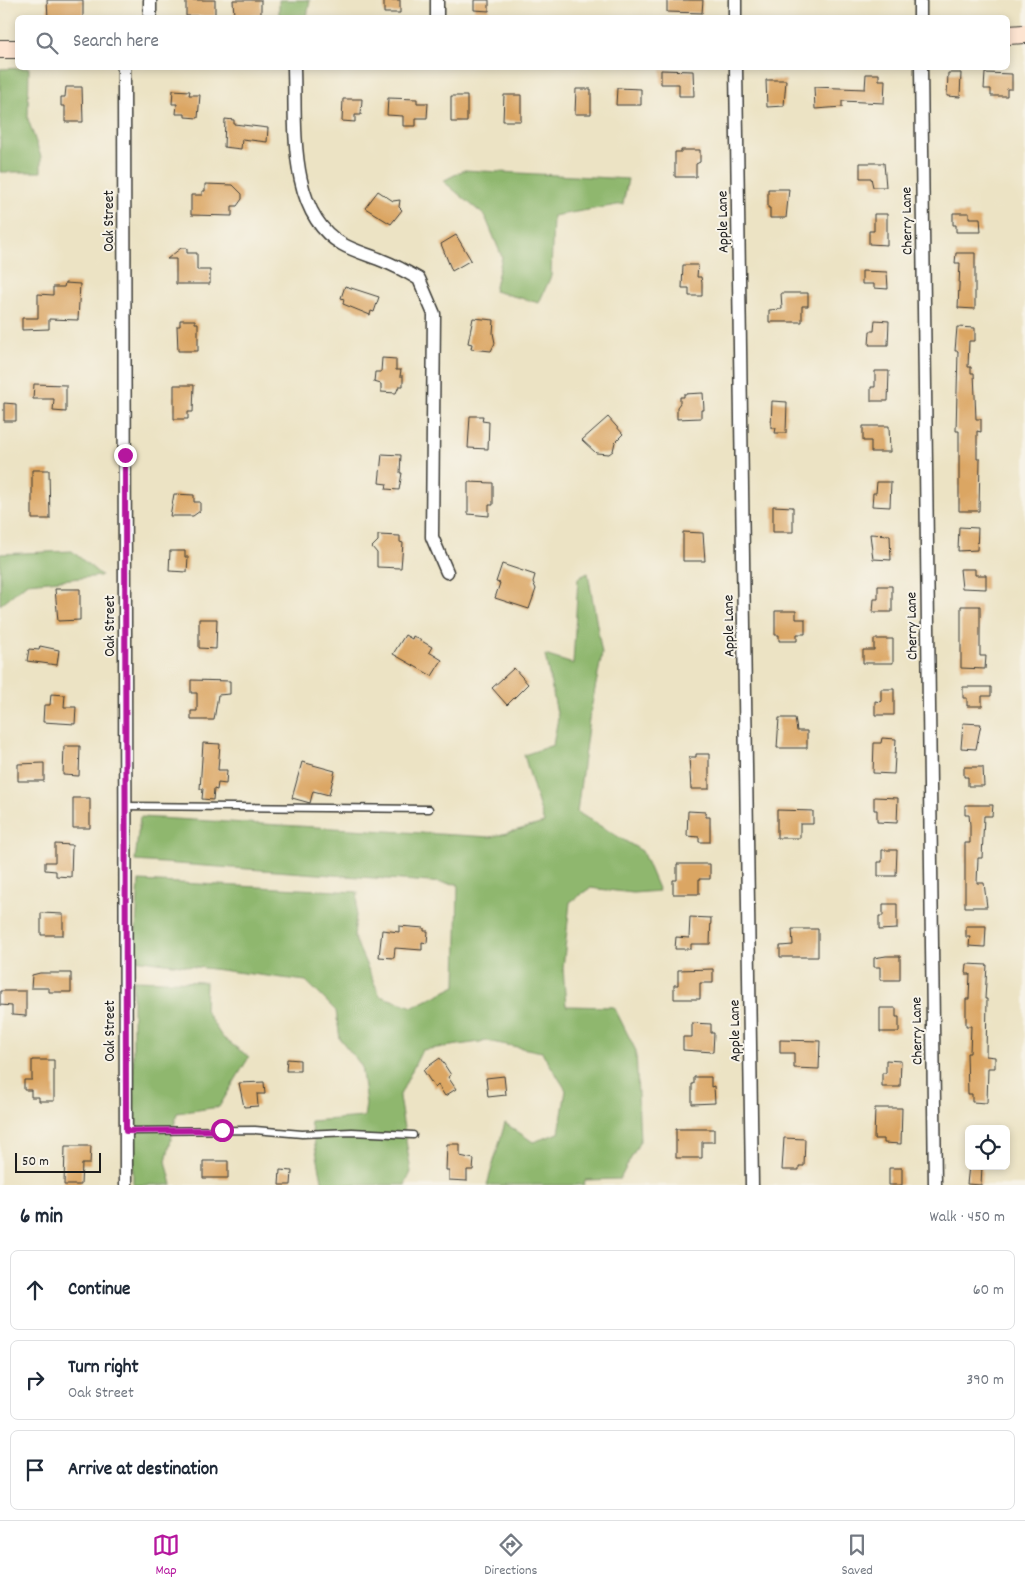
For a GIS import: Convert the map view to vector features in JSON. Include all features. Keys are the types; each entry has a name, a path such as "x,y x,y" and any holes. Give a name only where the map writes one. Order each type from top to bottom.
{"street":[{"path":"150,0 150,15"},
{"path":"437,0 437,15"},
{"path":"735,0 735,15"},
{"path":"920,0 920,15"},
{"path":"1010,35 1025,34"},
{"path":"0,49 15,49"},
{"name":"Oak Street","path":"124,70 126,1185"},
{"path":"294,70 297,148 304,196 322,230 342,245 384,261 419,279 434,314 432,537 447,572"},
{"name":"Apple Lane","path":"736,70 752,1185"},
{"name":"Cherry Lane","path":"920,70 935,1185"}],"lane":[{"path":"125,806 429,810"},
{"path":"126,1131 238,1130 302,1134 352,1132 412,1135"}],"green space":[{"path":"279,0 310,0 307,15 279,15"},
{"path":"0,69 29,70 28,119 41,157 41,172 0,172"},
{"path":"464,170 628,179 623,204 553,216 551,276 539,303 494,291 502,257 485,216 443,181"},
{"path":"72,551 102,576 27,583 0,605 0,554"},
{"path":"588,573 602,654 589,719 577,812 642,851 659,891 633,893 590,888 570,902 563,968 566,1006 614,1007 636,1051 640,1141 620,1179 585,1180 584,1185 487,1185 505,1123 533,1142 559,1133 566,1090 542,1052 487,1041 422,1050 399,1097 411,1172 405,1185 323,1185 310,1121 364,1117 366,1104 361,1065 340,1039 336,1011 306,981 134,959 139,881 358,892 354,937 380,996 413,1007 456,986 458,884 135,861 140,817 491,837 544,823 524,755 553,745 558,718 545,655 573,664 578,578"},
{"path":"133,980 206,982 205,1010 222,1037 249,1057 219,1107 177,1113 166,1161 172,1185 135,1185 133,1183"}],"building":[{"path":"47,0 83,0 83,15 48,15"},
{"path":"186,0 215,0 215,15 186,15"},
{"path":"233,0 261,0 261,15 234,15"},
{"path":"384,0 400,0 400,13 384,13"},
{"path":"474,0 489,0 489,11 474,10"},
{"path":"667,0 703,0 702,13 667,12"},
{"path":"661,70 693,71 694,96 679,96 679,84 661,84"},
{"path":"948,73 961,73 960,97 947,96"},
{"path":"985,73 1012,74 1012,89 1007,89 1007,96 991,96 991,89 984,89"},
{"path":"866,74 879,74 879,80 885,80 884,103 842,101 842,107 815,109 814,87 865,89"},
{"path":"766,80 786,80 784,106 767,107"},
{"path":"66,87 82,87 83,122 65,122 65,106 61,106 61,97 65,97"},
{"path":"617,88 641,89 641,105 616,105"},
{"path":"576,89 591,89 591,114 575,114"},
{"path":"173,90 190,91 189,95 200,95 198,118 185,117 185,114 176,114 177,104 172,104"},
{"path":"504,95 521,95 521,121 503,121"},
{"path":"451,96 467,96 467,122 451,122"},
{"path":"388,98 417,99 417,103 428,103 427,118 416,118 416,126 403,126 403,116 387,115"},
{"path":"343,99 362,99 361,115 355,115 355,122 342,121"},
{"path":"225,119 234,120 234,124 268,128 267,142 242,139 241,149 224,147"},
{"path":"681,150 700,150 700,162 696,164 696,177 675,177 675,152 681,152"},
{"path":"860,163 884,163 886,187 873,187 871,178 860,178"},
{"path":"205,184 233,185 242,194 242,199 237,206 232,206 232,216 191,215 191,195 202,195 202,191 205,191"},
{"path":"768,189 789,189 786,218 770,218"},
{"path":"378,191 393,201 400,200 399,207 402,210 391,224 365,208"},
{"path":"953,213 969,213 969,218 980,218 981,232 956,232 956,225 953,225"},
{"path":"874,214 887,214 887,245 869,244 869,231 874,231"},
{"path":"456,235 471,260 452,271 441,244"},
{"path":"181,248 187,248 187,253 197,253 197,270 210,270 210,284 176,284 176,259 167,259"},
{"path":"956,253 975,253 975,309 958,308 960,263 955,263"},
{"path":"683,265 698,265 697,277 701,277 702,296 689,296 689,288 682,288"},
{"path":"862,271 887,272 888,289 874,288 874,284 862,284"},
{"path":"65,283 80,284 78,320 49,319 49,329 22,330 22,318 38,318 38,294 53,295 53,287 64,287"},
{"path":"345,286 379,297 374,312 371,311 370,315 343,304 344,299 341,298"},
{"path":"781,293 808,293 808,306 802,306 802,322 769,322 769,310 782,309"},
{"path":"473,318 494,320 493,333 495,343 491,351 471,349 472,344 468,343"},
{"path":"180,320 195,320 195,323 198,323 198,351 178,351 177,326 180,326"},
{"path":"875,320 889,321 888,345 869,345 870,331 874,331"},
{"path":"957,327 975,328 975,341 969,341 968,367 971,367 971,373 974,373 976,419 981,419 981,432 977,431 977,459 980,459 979,511 959,511 959,431 956,431 958,351 955,351"},
{"path":"382,358 396,359 396,370 401,370 400,376 403,376 403,386 399,386 396,393 381,392 381,384 374,382 375,372 381,372"},
{"path":"875,371 889,371 888,401 871,401 871,387 875,387"},
{"path":"34,384 66,385 66,412 53,411 54,399 33,399"},
{"path":"174,385 194,385 193,412 188,412 188,419 174,419"},
{"path":"703,393 704,410 701,410 701,418 677,419 677,407 680,403 680,397 684,397 684,394"},
{"path":"772,401 787,402 786,433 775,433 776,428 771,428"},
{"path":"4,403 16,404 16,421 4,421"},
{"path":"470,416 483,416 482,421 489,422 488,449 468,448"},
{"path":"608,417 623,434 615,442 613,451 609,454 596,453 582,440"},
{"path":"863,426 889,426 890,452 871,452 871,441 863,441"},
{"path":"382,454 401,455 400,473 402,473 399,490 386,489 387,484 379,483"},
{"path":"32,470 49,470 50,519 32,519"},
{"path":"468,482 493,483 493,505 489,505 489,516 468,514"},
{"path":"877,482 891,482 890,507 872,506 873,493 876,493"},
{"path":"174,494 194,495 194,502 200,502 200,511 193,516 170,516"},
{"path":"773,506 793,507 793,532 773,532"},
{"path":"959,527 978,528 977,550 958,551"},
{"path":"683,532 703,533 705,561 683,561"},
{"path":"870,534 890,535 891,560 873,559"},
{"path":"378,535 400,536 400,542 403,543 401,568 377,567 377,553 372,547 378,541"},
{"path":"170,551 185,551 185,557 188,557 187,572 169,571"},
{"path":"502,564 535,575 533,582 536,589 529,609 495,598 500,583 496,582"},
{"path":"960,569 975,569 975,575 986,575 986,589 962,588"},
{"path":"878,586 892,586 892,612 873,612 874,599 878,599"},
{"path":"55,589 80,589 80,620 58,621"},
{"path":"961,606 980,606 980,656 986,656 985,669 961,668"},
{"path":"775,611 796,611 796,619 805,619 805,634 797,634 797,641 779,641 779,635 775,635"},
{"path":"199,619 217,619 216,649 199,648"},
{"path":"405,635 412,639 413,636 432,647 429,652 442,660 432,676 393,654"},
{"path":"874,639 893,639 893,663 863,663 863,650 874,650"},
{"path":"40,646 59,650 57,665 27,661 29,649 39,650"},
{"path":"514,668 528,684 507,705 492,688"},
{"path":"191,680 230,681 230,694 218,695 214,720 191,720 191,711 197,711 197,693 191,693"},
{"path":"963,687 991,687 991,696 982,696 982,706 967,706 967,698 963,698"},
{"path":"881,689 894,689 894,715 875,715 875,701 881,702"},
{"path":"51,694 65,695 64,707 76,707 75,724 43,722 44,705 50,705"},
{"path":"779,718 795,718 797,731 807,731 807,748 777,748"},
{"path":"963,723 981,724 976,749 961,748"},
{"path":"882,738 896,739 894,774 873,773 874,743 881,743"},
{"path":"203,743 220,744 218,770 227,770 226,784 218,783 217,790 214,789 213,800 202,799 203,789 200,789"},
{"path":"64,746 80,746 79,776 63,775"},
{"path":"696,754 709,754 709,789 691,789 689,757 696,757"},
{"path":"302,762 335,771 329,795 313,791 310,803 292,798"},
{"path":"44,763 44,781 18,781 18,764"},
{"path":"964,767 983,767 984,786 968,786 968,777 964,777"},
{"path":"874,797 898,798 897,823 877,822 877,810 874,810"},
{"path":"73,798 90,798 90,828 73,828"},
{"path":"965,805 993,805 992,816 984,816 982,858 978,858 977,883 984,883 987,907 965,907 965,843 970,843 970,825 969,815 965,815"},
{"path":"777,810 813,811 813,824 800,824 800,838 777,838"},
{"path":"688,811 706,812 706,817 710,817 710,842 699,842 699,837 687,836"},
{"path":"55,844 72,845 71,877 56,876 56,871 45,870 45,862 55,862"},
{"path":"882,850 897,850 896,876 878,876 878,862 882,862"},
{"path":"677,864 710,864 710,879 699,879 699,894 673,894 673,880 677,880"},
{"path":"883,904 897,904 897,929 879,930 879,916 883,916"},
{"path":"41,913 63,914 63,935 41,935"},
{"path":"690,917 711,918 710,944 691,944 691,949 675,949 676,937 689,938"},
{"path":"399,926 424,928 424,931 428,931 427,943 422,942 422,950 395,948 394,958 379,957 382,930 399,932"},
{"path":"966,926 986,926 985,947 969,946 970,937 966,937"},
{"path":"792,929 818,929 818,957 780,957 780,946 793,945"},
{"path":"900,956 900,980 880,980 880,967 874,967 874,958"},
{"path":"967,964 987,965 985,999 987,999 986,1056 995,1057 995,1068 988,1068 987,1103 972,1102 972,1094 968,1094 967,1053 970,1053 971,1026 966,1026 966,999 969,999 970,974 966,974"},
{"path":"713,969 713,983 700,983 700,999 674,999 674,985 678,985 678,970"},
{"path":"40,973 71,973 71,992 49,992 49,988 31,988 32,975"},
{"path":"0,991 26,991 26,1016 12,1015 12,1006 0,1005"},
{"path":"880,1008 896,1008 896,1017 899,1017 899,1032 880,1032"},
{"path":"692,1023 711,1024 711,1033 714,1033 713,1052 683,1050 683,1037 692,1037"},
{"path":"780,1040 820,1041 819,1069 794,1068 794,1053 780,1053"},
{"path":"440,1058 451,1075 448,1077 456,1089 445,1096 438,1085 435,1088 423,1070"},
{"path":"287,1059 300,1060 300,1071 286,1071"},
{"path":"32,1060 54,1060 54,1101 39,1101 39,1097 31,1097 31,1090 24,1090 24,1080 32,1080"},
{"path":"886,1060 901,1061 900,1087 882,1087 882,1073 886,1073"},
{"path":"504,1076 506,1095 488,1097 486,1078"},
{"path":"694,1077 711,1077 711,1087 714,1086 715,1103 692,1104"},
{"path":"264,1082 265,1094 257,1094 258,1106 244,1107 239,1083"},
{"path":"875,1108 902,1108 901,1144 884,1143 884,1139 874,1139"},
{"path":"676,1129 714,1129 714,1142 702,1142 702,1158 676,1158"},
{"path":"784,1138 805,1139 804,1166 799,1166 799,1170 782,1170"},
{"path":"447,1144 460,1144 460,1156 474,1159 473,1170 467,1170 467,1181 449,1180 449,1170 446,1170"},
{"path":"65,1146 91,1146 90,1164 82,1164 81,1185 64,1185"},
{"path":"203,1161 228,1161 228,1178 203,1178"},
{"path":"889,1168 902,1168 902,1185 889,1185"},
{"path":"280,1170 292,1171 291,1185 279,1185"},
{"path":"969,1170 982,1170 981,1185 967,1184"}],"route":[{"path":"125,455 126,1131 222,1130"}]}
